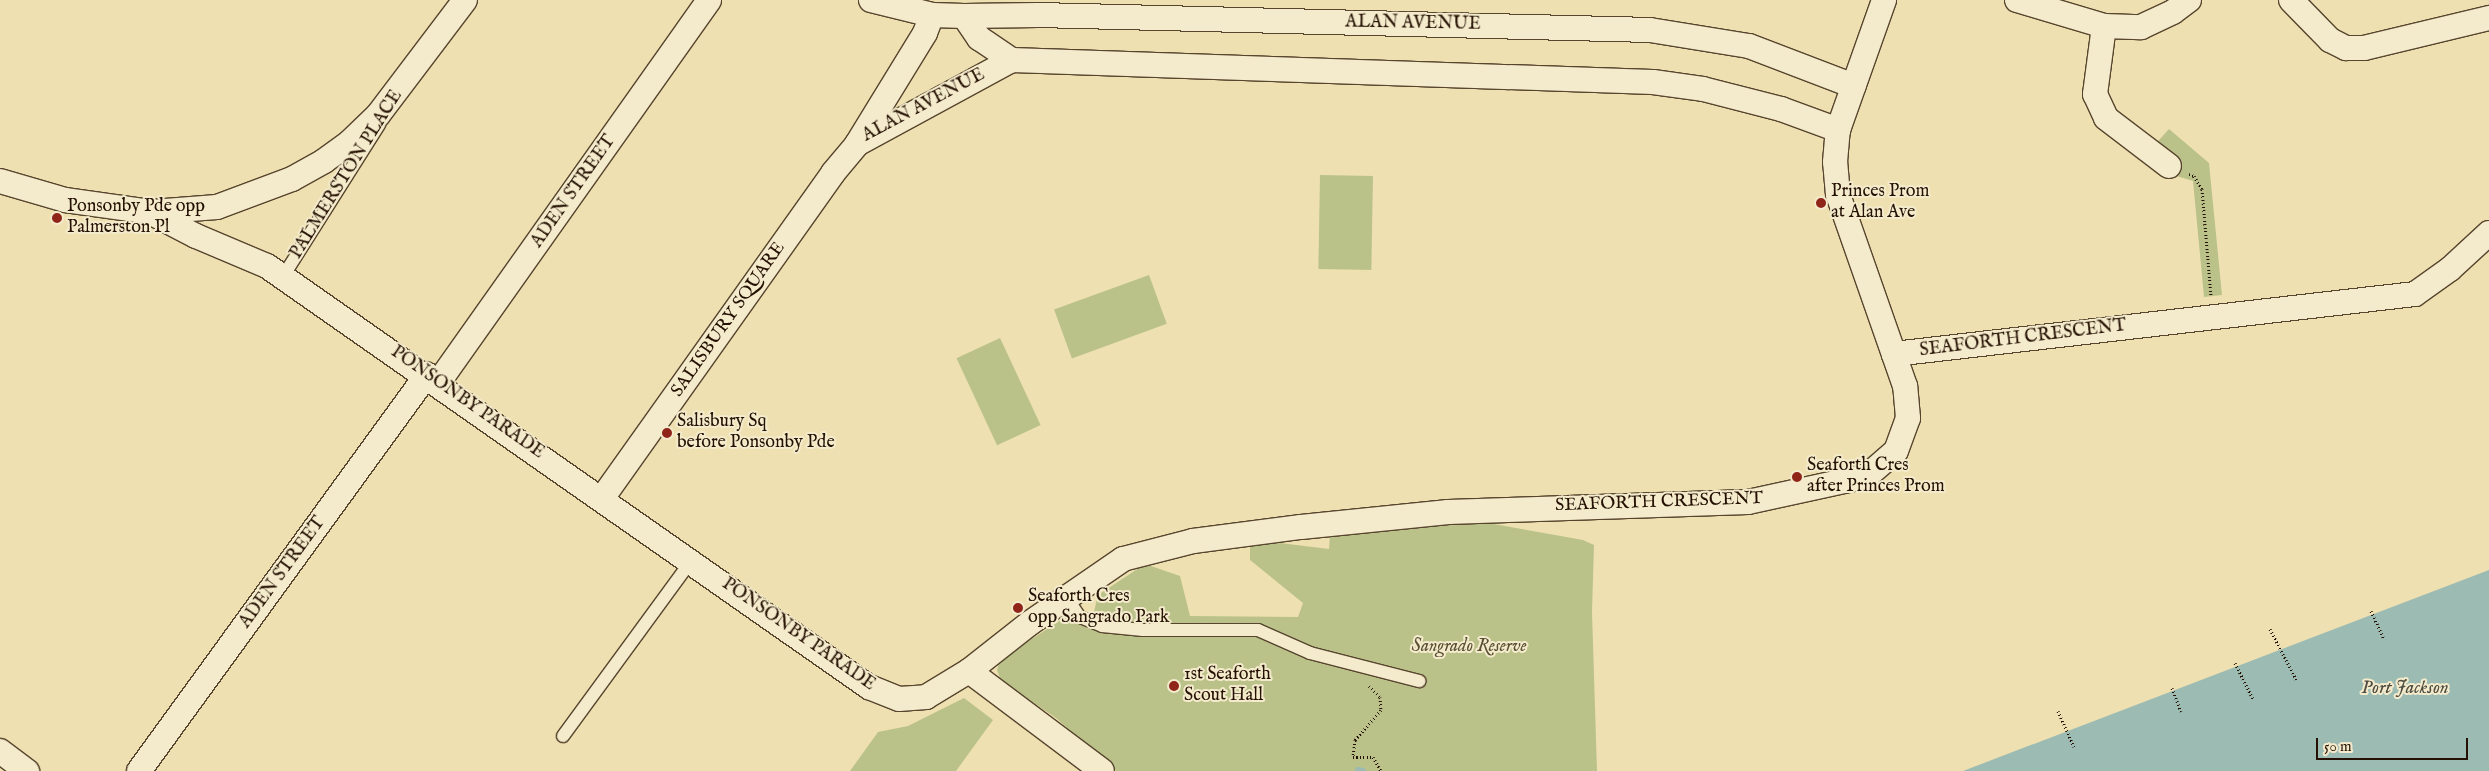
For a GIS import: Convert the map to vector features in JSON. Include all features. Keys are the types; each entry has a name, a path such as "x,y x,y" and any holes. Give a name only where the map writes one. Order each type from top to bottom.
{"street":[{"name":"PALMERSTON PLACE","path":"150,212 217,207 292,179 350,142 378,115 411,75 465,0"},
{"name":"ADEN STREET","path":"139,771 432,379 709,0"},
{"name":"ALAN AVENUE","path":"871,0 932,15 1038,15 1650,30 1749,46 1854,86"},
{"path":"1884,0 1838,130 1835,162 1838,195 1894,354"},
{"path":"2017,0 2104,26 2141,27 2172,12 2189,0"},
{"path":"2291,0 2330,40 2346,48 2364,48 2489,18"},
{"name":"ALAN AVENUE","path":"858,144 925,33 932,15"},
{"name":"ALAN AVENUE","path":"858,144 1012,60 979,38 964,16"},
{"path":"2104,26 2095,94 2106,118 2169,166"},
{"path":"1012,60 1653,82 1703,89 1781,109 1838,130"},
{"name":"SALISBURY SQUARE","path":"602,497 833,172 858,144"},
{"name":"PONSONBY PARADE","path":"0,181 65,200 150,212 284,275 602,497 869,687 898,699"},
{"name":"SEAFORTH CRESCENT","path":"898,699 926,697 969,671 1123,559 1193,542 1301,527 1448,512 1748,502 1867,476 1896,451 1908,418 1905,386 1894,354 2415,294 2450,269 2489,233"},
{"path":"969,671 1102,771"},
{"path":"0,751 27,771"}],"lane":[{"name":"PALMERSTON PLACE","path":"284,275 411,75"},
{"path":"563,736 691,561"},
{"path":"1067,598 1080,617 1102,626 1143,630 1258,630 1310,653 1359,663 1419,681"}],"path":[{"path":"2169,166 2194,176 2202,189 2213,317"},
{"path":"2371,611 2384,638"},
{"path":"2270,630 2297,681"},
{"path":"1359,663 1367,683 1380,697 1381,710 1355,740 1353,757 1373,758 1381,771"},
{"path":"2235,663 2252,699"},
{"path":"2172,688 2181,711"},
{"path":"2058,711 2074,747"}],"green space":[{"path":"2169,129 2209,163 2222,295 2204,297 2193,181 2173,175 2151,149"},
{"path":"1320,175 1373,176 1371,270 1318,269"},
{"path":"1149,275 1167,324 1072,358 1054,310"},
{"path":"1000,338 1041,425 997,445 956,358"},
{"name":"Sangrado Reserve","path":"1482,522 1583,540 1594,545 1592,612 1597,771 1116,771 1056,718 1001,681 997,670 999,663 1008,654 1069,615 1093,616 1098,595 1145,564 1180,576 1190,616 1298,617 1303,603 1250,560 1250,546 1280,543 1329,549 1330,535"},
{"path":"964,698 993,720 956,771 850,771 878,732 908,726"}],"water":[{"name":"Port Jackson","path":"2489,570 2489,771 1963,771"}],"waterway":[{"path":"1358,770 1363,771"}],"place":[{"name":"Princes Prom at Alan Ave","path":"1821,203"},
{"name":"Ponsonby Pde opp Palmerston Pl","path":"57,218"},
{"name":"Salisbury Sq before Ponsonby Pde","path":"667,433"},
{"name":"Seaforth Cres after Princes Prom","path":"1797,477"},
{"name":"Seaforth Cres opp Sangrado Park","path":"1018,608"},
{"name":"1st Seaforth Scout Hall","path":"1174,686"}]}
